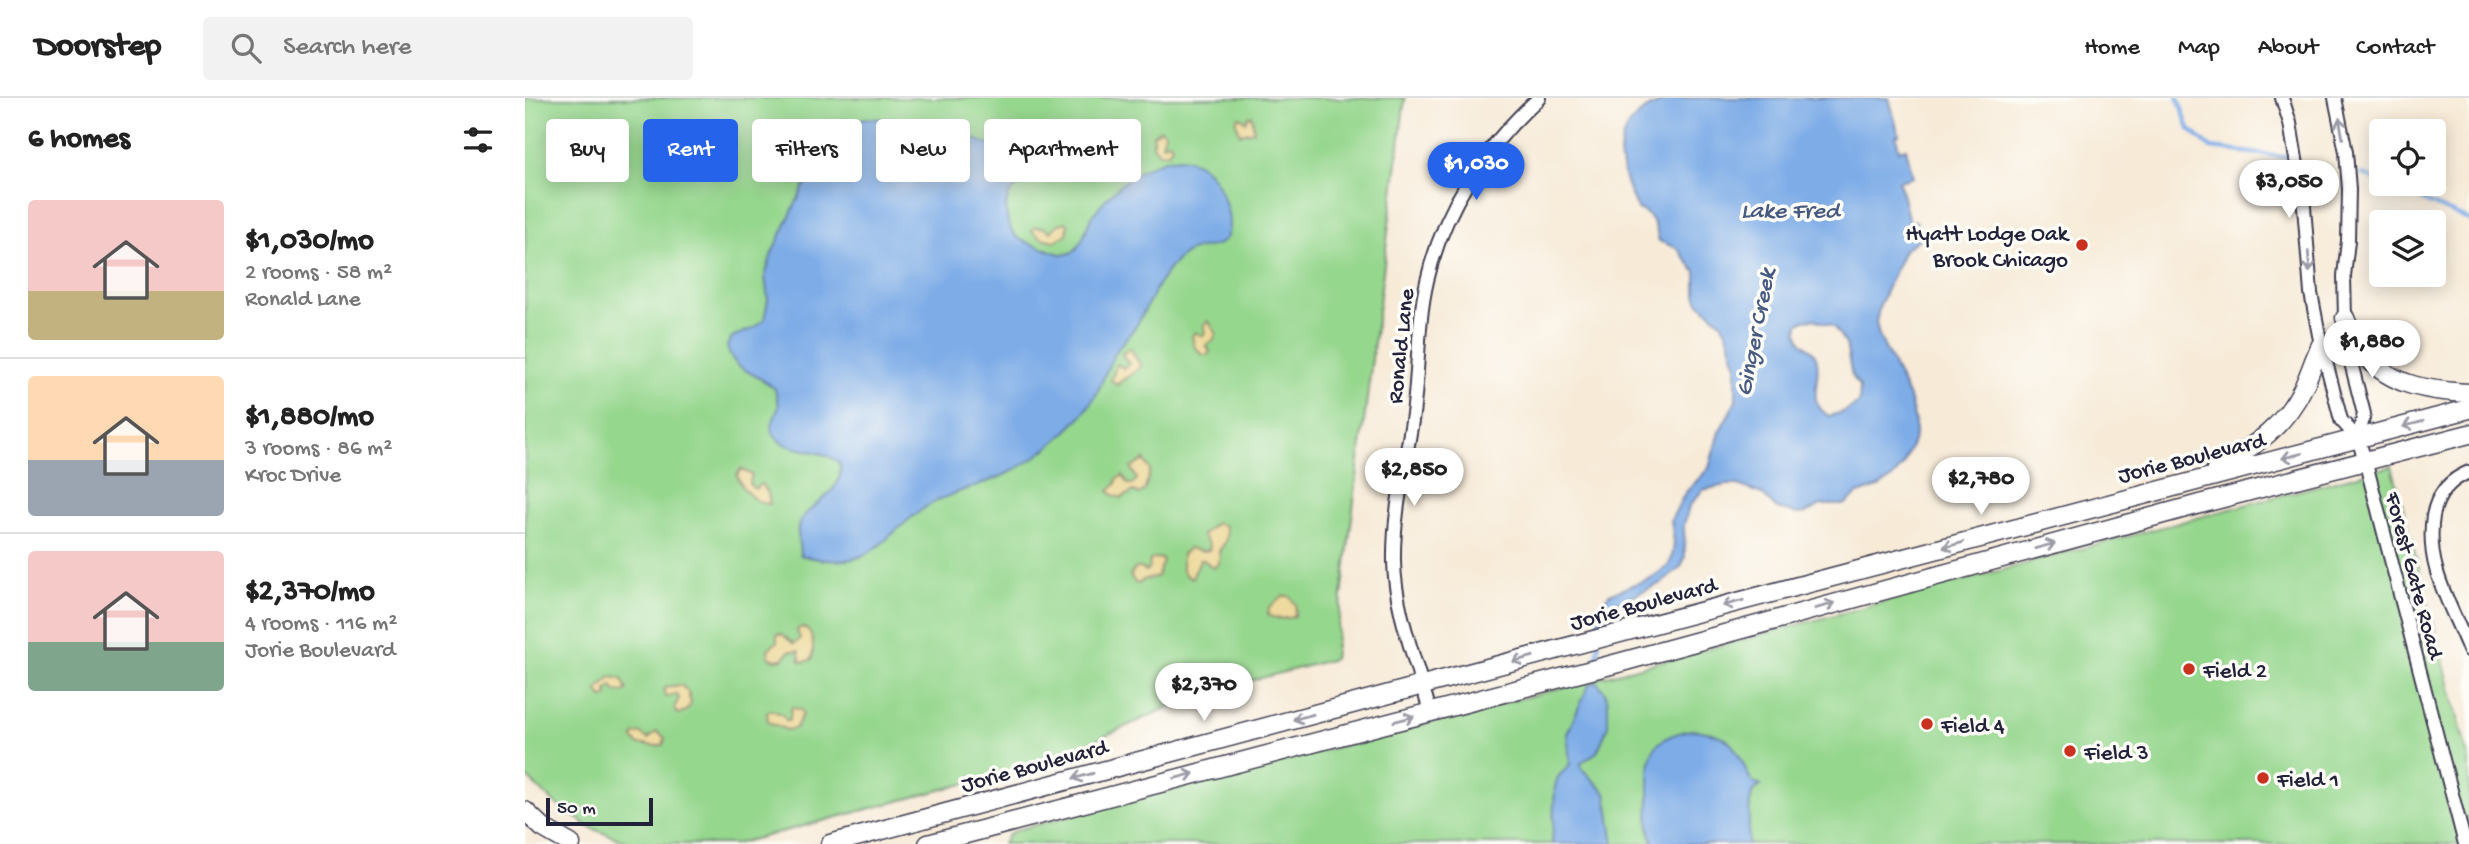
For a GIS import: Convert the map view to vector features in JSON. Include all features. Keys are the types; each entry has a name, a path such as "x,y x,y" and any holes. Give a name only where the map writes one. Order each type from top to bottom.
{"main road":[{"path":"2345,318 2358,347 2376,367 2402,383 2434,391 2469,393"},
{"path":"2201,478 2266,438 2277,426 2292,408 2321,345"},
{"name":"Jorie Boulevard","path":"830,844 2469,409"},
{"name":"Jorie Boulevard","path":"928,844 1618,663 2469,434"},
{"path":"525,811 543,828 571,844"}],"street":[{"name":"Ronald Lane","path":"1430,712 1402,611 1394,563 1397,514 1413,412 1427,281 1441,235 1483,158 1539,98"},
{"path":"2282,98 2290,123 2304,207 2311,293 2321,345 2341,419 2358,439"},
{"path":"2335,98 2346,152 2349,189 2349,241 2344,276 2345,318 2349,355 2364,414 2358,439"},
{"name":"Forest Gate Road","path":"2358,439 2465,844"},
{"path":"2469,472 2450,484 2440,495 2435,506 2431,533 2431,554 2436,574 2469,650"}],"green space":[{"path":"525,98 1405,98 1334,659 1193,696 1047,762 735,844 632,844 591,828 556,804 525,776"},
{"path":"2392,466 2469,760 2469,844 1003,844 1009,834 1019,829 1535,695"}],"sand":[{"path":"1252,116 1254,131 1240,134 1236,122 1238,117 1246,122 1248,117"},
{"path":"1161,129 1165,133 1162,144 1169,142 1172,145 1169,152 1159,153 1153,145 1153,134"},
{"path":"1065,222 1068,224 1067,234 1055,241 1041,238 1032,231 1035,227 1051,232 1057,225"},
{"path":"1208,321 1216,333 1213,341 1206,345 1210,351 1208,355 1203,355 1194,346 1192,336 1195,332 1202,336 1205,333 1204,325"},
{"path":"1130,348 1141,366 1117,385 1111,380 1117,364 1123,368 1129,364 1122,354"},
{"path":"1144,460 1150,470 1145,490 1139,494 1134,491 1121,498 1109,491 1123,475 1128,484 1133,484 1137,479 1131,468"},
{"path":"741,469 752,475 749,484 755,489 761,484 768,493 770,504 759,501 745,490 737,475"},
{"path":"1216,523 1225,526 1226,533 1225,542 1219,551 1219,563 1213,568 1200,560 1192,578 1185,575 1182,570 1182,554 1189,548 1209,550 1210,546 1202,535"},
{"path":"1155,558 1163,561 1157,577 1135,583 1130,575 1136,568 1146,571 1149,569 1150,560"},
{"path":"1283,596 1289,596 1296,605 1295,616 1281,618 1268,615 1269,608"},
{"path":"802,627 811,635 812,659 800,661 799,651 789,651 783,659 775,660 769,657 768,649 777,642 777,634 782,634 794,644 800,639 797,630"},
{"path":"611,677 622,679 627,690 615,691 612,686 607,690 608,696 603,698 597,690"},
{"path":"681,685 688,692 691,704 686,711 678,714 674,709 679,698 676,694 666,697 664,691 666,687"},
{"path":"792,707 803,713 796,728 787,730 768,722 767,712 771,710 782,714 789,721"},
{"path":"657,732 665,738 663,745 639,745 633,739 634,735 642,734 648,739"}],"water":[{"name":"Lake Fred","path":"1671,98 1889,98 1899,135 1896,136 1899,150 1906,148 1913,177 1899,181 1909,222 1916,221 1920,238 1904,250 1880,305 1876,322 1879,336 1909,397 1915,422 1915,436 1903,466 1892,478 1879,487 1858,494 1844,505 1821,505 1799,514 1777,509 1762,494 1738,485 1703,490 1689,506 1684,525 1685,557 1681,567 1662,583 1611,605 1604,622 1597,624 1599,607 1609,594 1651,578 1668,566 1674,543 1671,520 1685,493 1709,468 1719,432 1736,401 1736,364 1727,333 1721,322 1699,303 1696,295 1696,272 1677,248 1659,241 1653,221 1637,209 1623,171 1621,146 1630,123 1644,111","holes":["1814,319 1833,326 1846,344 1852,376 1860,387 1859,403 1829,416 1818,404 1815,391 1817,361 1812,351 1799,338 1798,324"]},
{"path":"862,119 876,119 876,182 970,182 970,138 984,143 984,182 1029,182 1016,188 1007,199 1008,220 1013,232 1020,239 1057,253 1068,254 1075,250 1100,205 1124,182 1141,182 1141,170 1172,159 1188,160 1208,172 1224,199 1229,220 1223,242 1188,252 1169,269 1137,325 1114,355 1090,404 1071,427 1048,448 1002,476 929,505 911,517 885,541 860,557 825,560 800,555 798,527 808,512 838,483 839,463 820,453 790,446 775,436 771,427 779,406 775,389 740,367 730,355 727,346 732,337 754,328 764,320 768,300 765,276 772,253 806,182 862,182"},
{"path":"1597,682 1605,692 1608,702 1608,727 1597,752 1581,763 1582,769 1606,793 1614,844 1552,844 1555,786 1558,777 1570,764 1567,734 1589,684"},
{"path":"1691,730 1717,734 1725,739 1736,751 1752,782 1761,786 1753,791 1750,802 1748,844 1654,844 1649,820 1650,759 1658,744 1665,738"}],"waterway":[{"path":"2178,98 2189,129 2211,148 2285,157"},
{"path":"2362,174 2369,177"},
{"path":"2412,196 2469,220"},
{"name":"Ginger Creek","path":"1596,662 1599,643"}],"place":[{"name":"Hyatt Lodge Oak Brook Chicago","path":"2082,245"},
{"name":"Field 2","path":"2189,669"},
{"name":"Field 4","path":"1927,724"},
{"name":"Field 3","path":"2070,751"},
{"name":"Field 1","path":"2263,778"}]}
